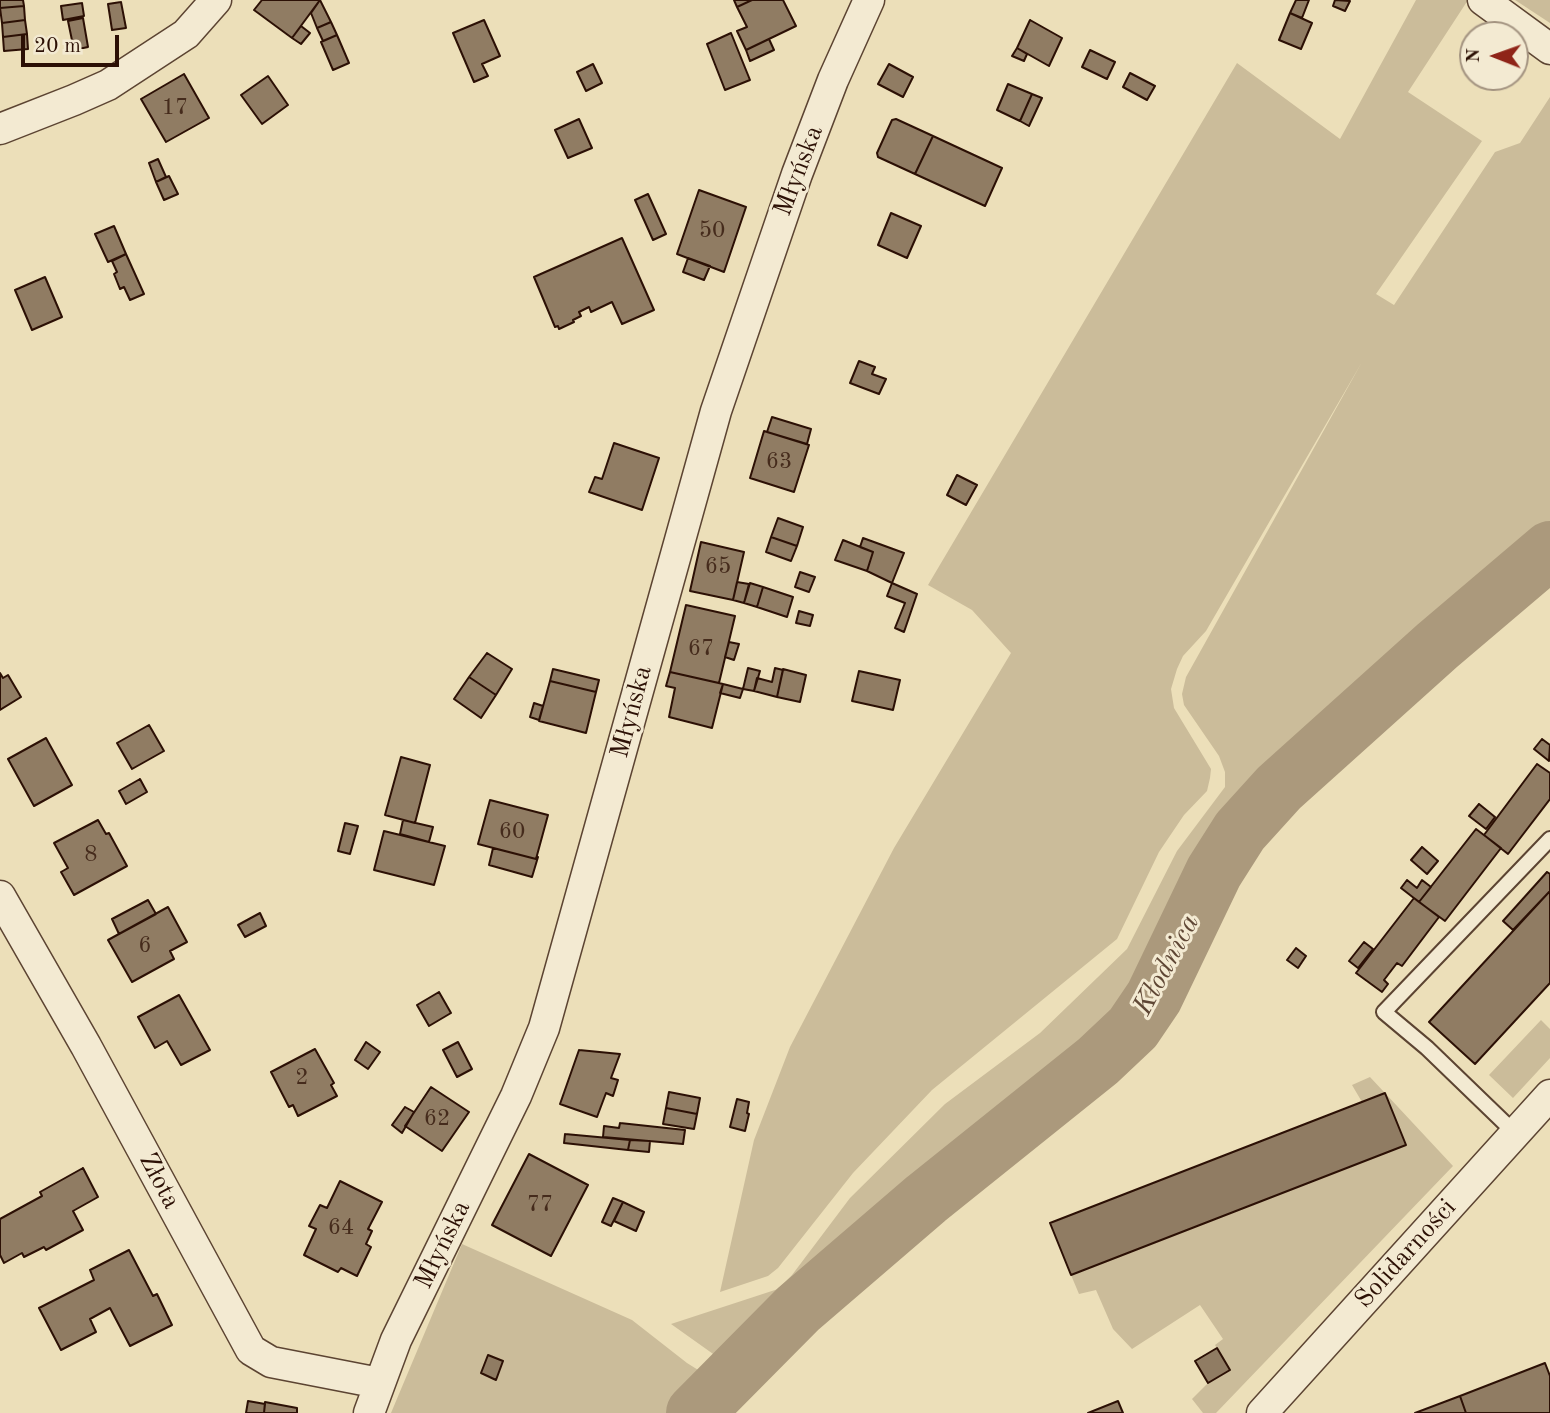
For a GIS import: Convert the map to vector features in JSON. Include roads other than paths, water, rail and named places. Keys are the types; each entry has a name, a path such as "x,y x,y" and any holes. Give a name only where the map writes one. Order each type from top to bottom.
{"street":[{"path":"0,129 108,85 186,34 216,0"},
{"name":"Młyńska","path":"369,1413 396,1340 516,1096 544,1028 716,411 797,174 869,0"},
{"path":"1483,0 1550,49"},
{"name":"Złota","path":"0,897 86,1046 251,1350 271,1362 379,1383"},
{"name":"Solidarności","path":"1262,1413 1550,1095"}],"lane":[{"path":"1514,1132 1427,1048 1384,1013 1550,839"}],"waterway":[{"name":"Kłodnica","path":"695,1413 798,1309 926,1199 1098,1061 1133,1028 1154,997 1214,872 1240,831 1279,788 1437,646 1550,550"}]}
